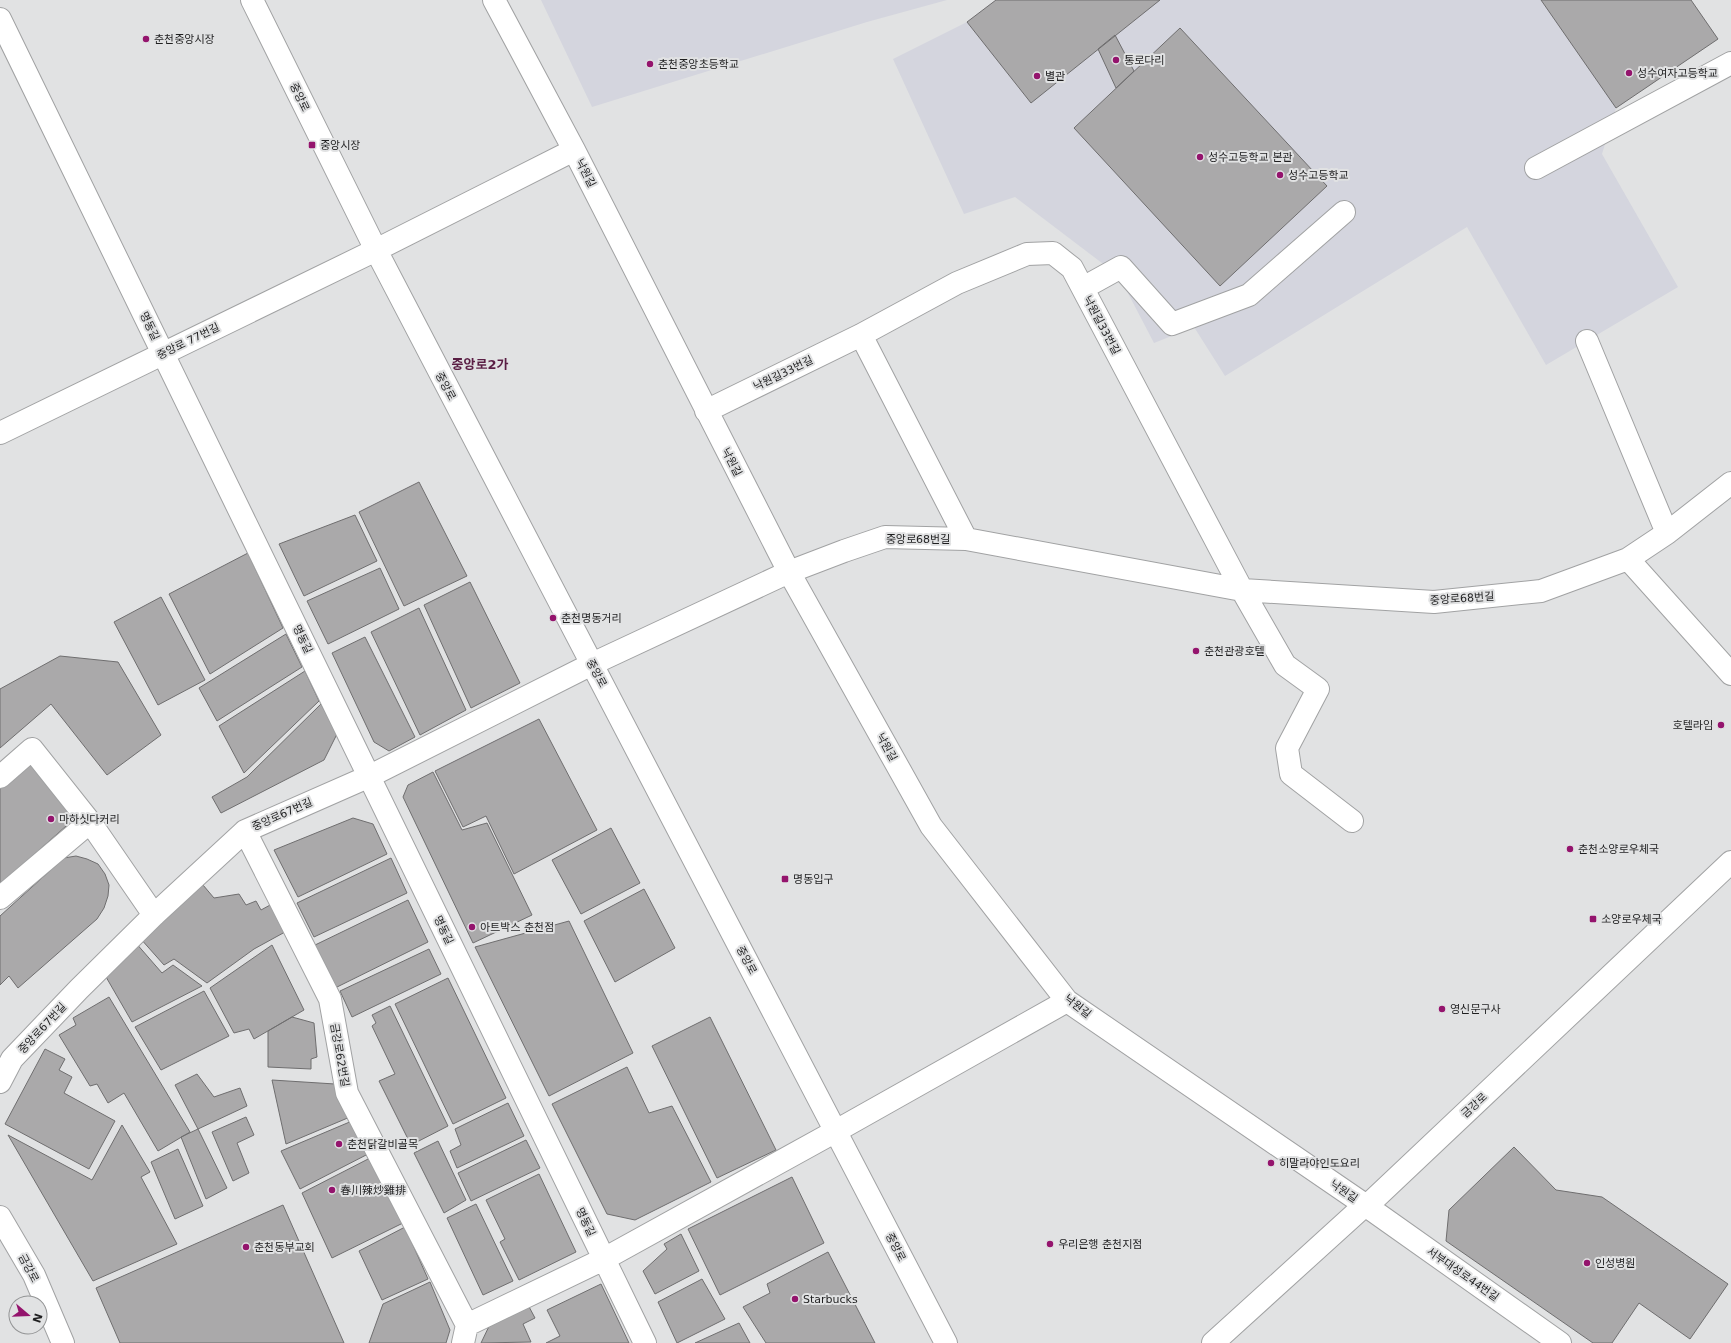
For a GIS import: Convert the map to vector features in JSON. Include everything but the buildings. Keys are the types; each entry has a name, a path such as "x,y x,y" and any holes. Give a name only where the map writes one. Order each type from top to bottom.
{"street":[{"name":"중앙로","path":"252,0 376,250 946,1343"},
{"name":"낙원길","path":"494,0 574,150 789,572 931,826 1067,1001 1365,1205"},
{"name":"명동길","path":"0,19 645,1343"},
{"path":"1536,168 1731,63"},
{"name":"낙원길","path":"376,250 574,150"},
{"path":"1083,288 1121,267 1172,324 1249,295 1344,212"},
{"name":"중앙로 77번길","path":"0,433 376,250"},
{"name":"낙원길33번길","path":"706,411 861,335 957,283 1026,254 1053,253 1072,268 1242,590"},
{"path":"861,335 966,539"},
{"path":"1587,341 1668,533"},
{"name":"중앙로68번길","path":"592,664 789,572 886,537 966,539 1242,590 1434,602 1541,591 1628,559 1668,533 1731,483"},
{"path":"1628,559 1731,674"},
{"path":"1242,590 1285,665 1318,689 1287,748 1291,774 1352,821"},
{"name":"중앙로67번길","path":"0,1082 12,1059 79,989 154,915 245,830 370,776 592,664"},
{"path":"0,777 32,749 90,822 154,915"},
{"path":"0,898 90,822"},
{"name":"금강로62번길","path":"245,830 330,999 347,1093 465,1334"},
{"name":"금강로","path":"1214,1343 1365,1205 1375,1198 1731,862"},
{"path":"465,1334 836,1131 1067,1001"},
{"name":"서부대성로44번길","path":"1365,1205 1560,1343"},
{"name":"금강로","path":"0,1217 34,1275 63,1343"}],"shaded area":[{"name":"춘천중앙초등학교","path":"541,0 947,0 867,22 592,107"},
{"name":"성수고등학교","path":"996,0 1691,0 1616,108 1602,154 1678,287 1546,365 1467,227 1225,376 1194,327 1154,343 1119,276 1015,197 964,214 893,59 967,22"}],"place":[{"name":"춘천중앙시장","path":"146,39"},
{"name":"통로다리","path":"1116,60"},
{"name":"춘천중앙초등학교","path":"650,64"},
{"name":"성수여자고등학교","path":"1629,73"},
{"name":"별관","path":"1037,76"},
{"name":"중앙시장","path":"312,145"},
{"name":"성수고등학교 본관","path":"1200,157"},
{"name":"성수고등학교","path":"1280,175"},
{"name":"춘천명동거리","path":"553,618"},
{"name":"춘천관광호텔","path":"1196,651"},
{"name":"호텔라임","path":"1721,725"},
{"name":"마하싯다커리","path":"51,819"},
{"name":"춘천소양로우체국","path":"1570,849"},
{"name":"명동입구","path":"785,879"},
{"name":"소양로우체국","path":"1593,919"},
{"name":"아트박스 춘천점","path":"472,927"},
{"name":"영신문구사","path":"1442,1009"},
{"name":"춘천닭갈비골목","path":"339,1144"},
{"name":"히말라야인도요리","path":"1271,1163"},
{"name":"春川辣炒雞排","path":"332,1190"},
{"name":"우리은행 춘천지점","path":"1050,1244"},
{"name":"춘천동부교회","path":"246,1247"},
{"name":"인성병원","path":"1587,1263"},
{"name":"Starbucks","path":"795,1299"}],"district":[{"name":"중앙로2가","path":"480,364"}]}
